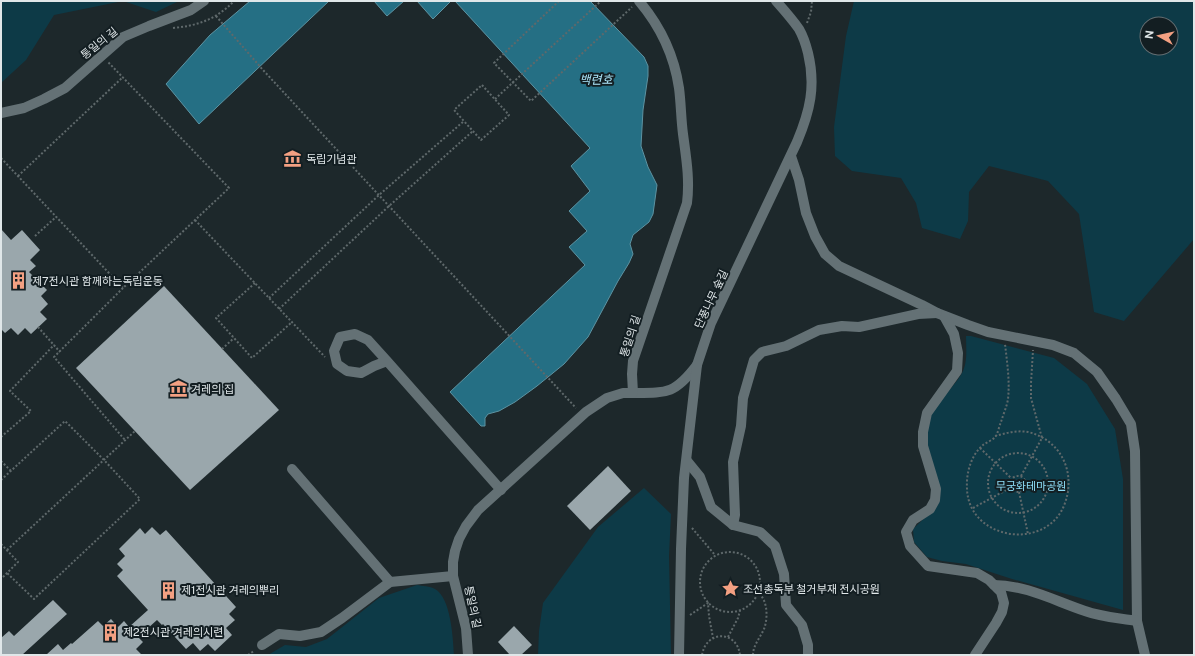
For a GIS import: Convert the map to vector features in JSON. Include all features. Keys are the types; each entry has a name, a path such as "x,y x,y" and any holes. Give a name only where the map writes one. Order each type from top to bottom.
{"street":[{"name":"통일의 길","path":"1,113 24,108 64,88 123,37 191,10 204,1"},
{"name":"통일의 길","path":"468,655 466,628 453,576 455,551 458,539 478,510 583,416 607,398 623,393 633,393 633,361 688,203 689,188 679,88 673,59 662,34 639,1"},
{"name":"단풍나무 숲길","path":"679,655 684,478 697,365 711,323 803,129 808,113 812,88 811,68 802,35 787,13 776,1"},
{"path":"791,156 799,180 806,213 815,236 825,254 839,266 940,315 988,332 1053,344 1074,353 1097,372 1131,424 1135,451 1137,621 1146,655"},
{"path":"733,525 735,515 733,462 741,426 743,398 754,360 762,352 786,346 819,330 842,326 860,328 918,314 940,315"},
{"path":"940,315 954,334 958,353 956,371 948,385 927,413 923,432 923,446 936,489 935,500 930,509 913,520 906,532 910,546 928,566 977,573 989,580 1001,592 1004,603 1002,612 975,655"},
{"path":"387,361 361,373 347,371 337,364 334,351 340,337 355,334 368,340 387,361 501,490"},
{"path":"633,393 660,393 671,390 689,376 697,365"},
{"path":"687,461 700,477 711,507 733,525 760,532 776,546 784,574 786,605 802,625 808,645 808,655"},
{"path":"292,469 390,582"},
{"path":"262,645 279,634 300,636 321,632 390,582 453,576"},
{"path":"994,585 1007,585 1043,595 1086,612 1137,621"}],"path":[{"path":"164,21 165,24 173,28 189,27 207,21 216,16 228,8 234,1"},
{"path":"559,1 494,63 531,101 639,1"},
{"path":"495,99 601,1"},
{"path":"802,35 811,12 812,1"},
{"path":"216,16 263,70 583,416"},
{"path":"102,55 229,188 123,288 54,357 125,440"},
{"path":"18,176 122,77"},
{"path":"482,85 509,115 481,140 464,121 454,110 482,85"},
{"path":"269,298 379,195 464,121"},
{"path":"279,309 389,206 474,131"},
{"path":"1,158 123,288"},
{"path":"35,236 56,217"},
{"path":"195,220 327,359"},
{"path":"255,283 216,318 252,358 292,322"},
{"path":"38,327 60,352"},
{"path":"995,436 1008,400 1008,373 1004,335"},
{"path":"222,349 234,338"},
{"path":"1021,476 1042,438 1031,398 1033,341"},
{"path":"1,437 31,411 10,391 54,345"},
{"path":"1,480 65,421 140,499 34,599 7,572"},
{"path":"7,550 135,431"},
{"path":"1011,432 1027,432 1042,438 1055,447 1064,461 1069,476 1069,491 1063,508 1054,521 1040,530 1025,535 1008,534 993,529 980,519 973,508 966,490 967,474 972,458 980,448 995,436 1011,432"},
{"path":"980,448 1011,478"},
{"path":"1013,454 1022,454 1032,457 1039,462 1045,470 1048,488 1040,504 1032,510 1024,513 1014,513 1005,510 998,505 992,498 988,489 988,480 996,463 1004,457 1013,454"},
{"path":"1,461 11,471"},
{"path":"1016,475 1021,476 1025,479 1026,484 1024,489 1020,492 1014,492 1010,488 1009,483 1011,478 1016,475"},
{"path":"1026,484 1069,491"},
{"path":"973,508 1010,488"},
{"path":"1020,492 1028,534"},
{"path":"682,517 715,555"},
{"path":"1,544 18,562 1,579"},
{"path":"729,552 739,553 748,557 754,564 759,574 760,584 758,593 753,602 745,608 725,612 716,609 708,603 702,595 699,585 700,575 704,566 710,558 715,555 729,552"},
{"path":"753,655 753,650 766,625 766,607 762,596 758,593"},
{"path":"680,621 708,603"},
{"path":"708,603 708,616 713,638"},
{"path":"728,637 738,618 740,610"},
{"path":"702,655 707,642 719,636 728,637 736,644 740,650 740,655"}],"green space":[{"path":"1,1 123,1 54,15 26,60 1,83"},
{"path":"123,1 179,1 156,12"},
{"path":"854,1 1194,1 1194,239 1124,321 1094,312 1079,214 1048,181 989,166 969,192 968,221 960,239 922,228 916,203 901,178 852,171 835,156 834,127 846,36"},
{"name":"무궁화테마공원","path":"966,336 971,336 1054,358 1087,384 1115,429 1123,479 1123,610 1012,579 966,564 942,561 927,557 914,542 913,529 937,506 927,451 927,430 929,421 935,408 964,369"},
{"path":"644,488 671,514 669,556 671,655 538,655 539,631 543,603 598,527"},
{"path":"417,585 435,589 445,601 450,619 454,655 268,655 285,645 306,647 327,639 379,598"}],"water":[{"path":"250,1 329,1 199,124 166,84 210,35"},
{"path":"374,1 404,1 387,16"},
{"path":"417,1 451,1 433,19"},
{"name":"백련호","path":"455,1 590,1 644,57 648,66 641,146 648,167 657,185 653,214 649,222 633,235 630,244 633,254 588,337 564,364 537,386 515,402 499,411 488,414 485,418 485,426 481,426 450,392 585,265 569,247 587,231 569,211 590,191 571,166 590,148"}],"building":[{"name":"제7전시관 함께하는독립운동","path":"1,229 11,240 22,230 40,250 30,260 36,266 29,272 47,290 41,296 48,304 40,312 47,319 31,334 25,328 18,335 11,328 5,333 1,329"},
{"name":"겨레의 집","path":"164,286 279,410 190,490 76,368"},
{"path":"608,466 631,491 590,530 567,506"},
{"name":"제1전시관 겨레의뿌리","path":"152,527 160,535 166,530 236,607 229,614 235,620 226,628 232,635 215,651 208,644 200,651 193,643 186,649 163,624 162,625 157,620 138,637 143,642 136,649 142,655 46,655 58,644 63,650 98,621 103,626 111,619 118,627 124,621 129,627 148,610 117,576 123,570 117,564 125,556 119,549 140,528 145,534"},
{"path":"53,600 67,614 22,655 1,655 1,638 9,631 14,636"},
{"path":"514,626 532,645 521,655 510,655 498,642"}],"place":[{"name":"독립기념관","path":"293,159"},
{"name":"제7전시관 함께하는독립운동","path":"19,281"},
{"name":"겨레의 집","path":"178,389"},
{"name":"조선총독부 철거부재 전시공원","path":"730,589"},
{"name":"제1전시관 겨레의뿌리","path":"168,590"},
{"name":"제2전시관 겨레의시련","path":"110,632"}]}
